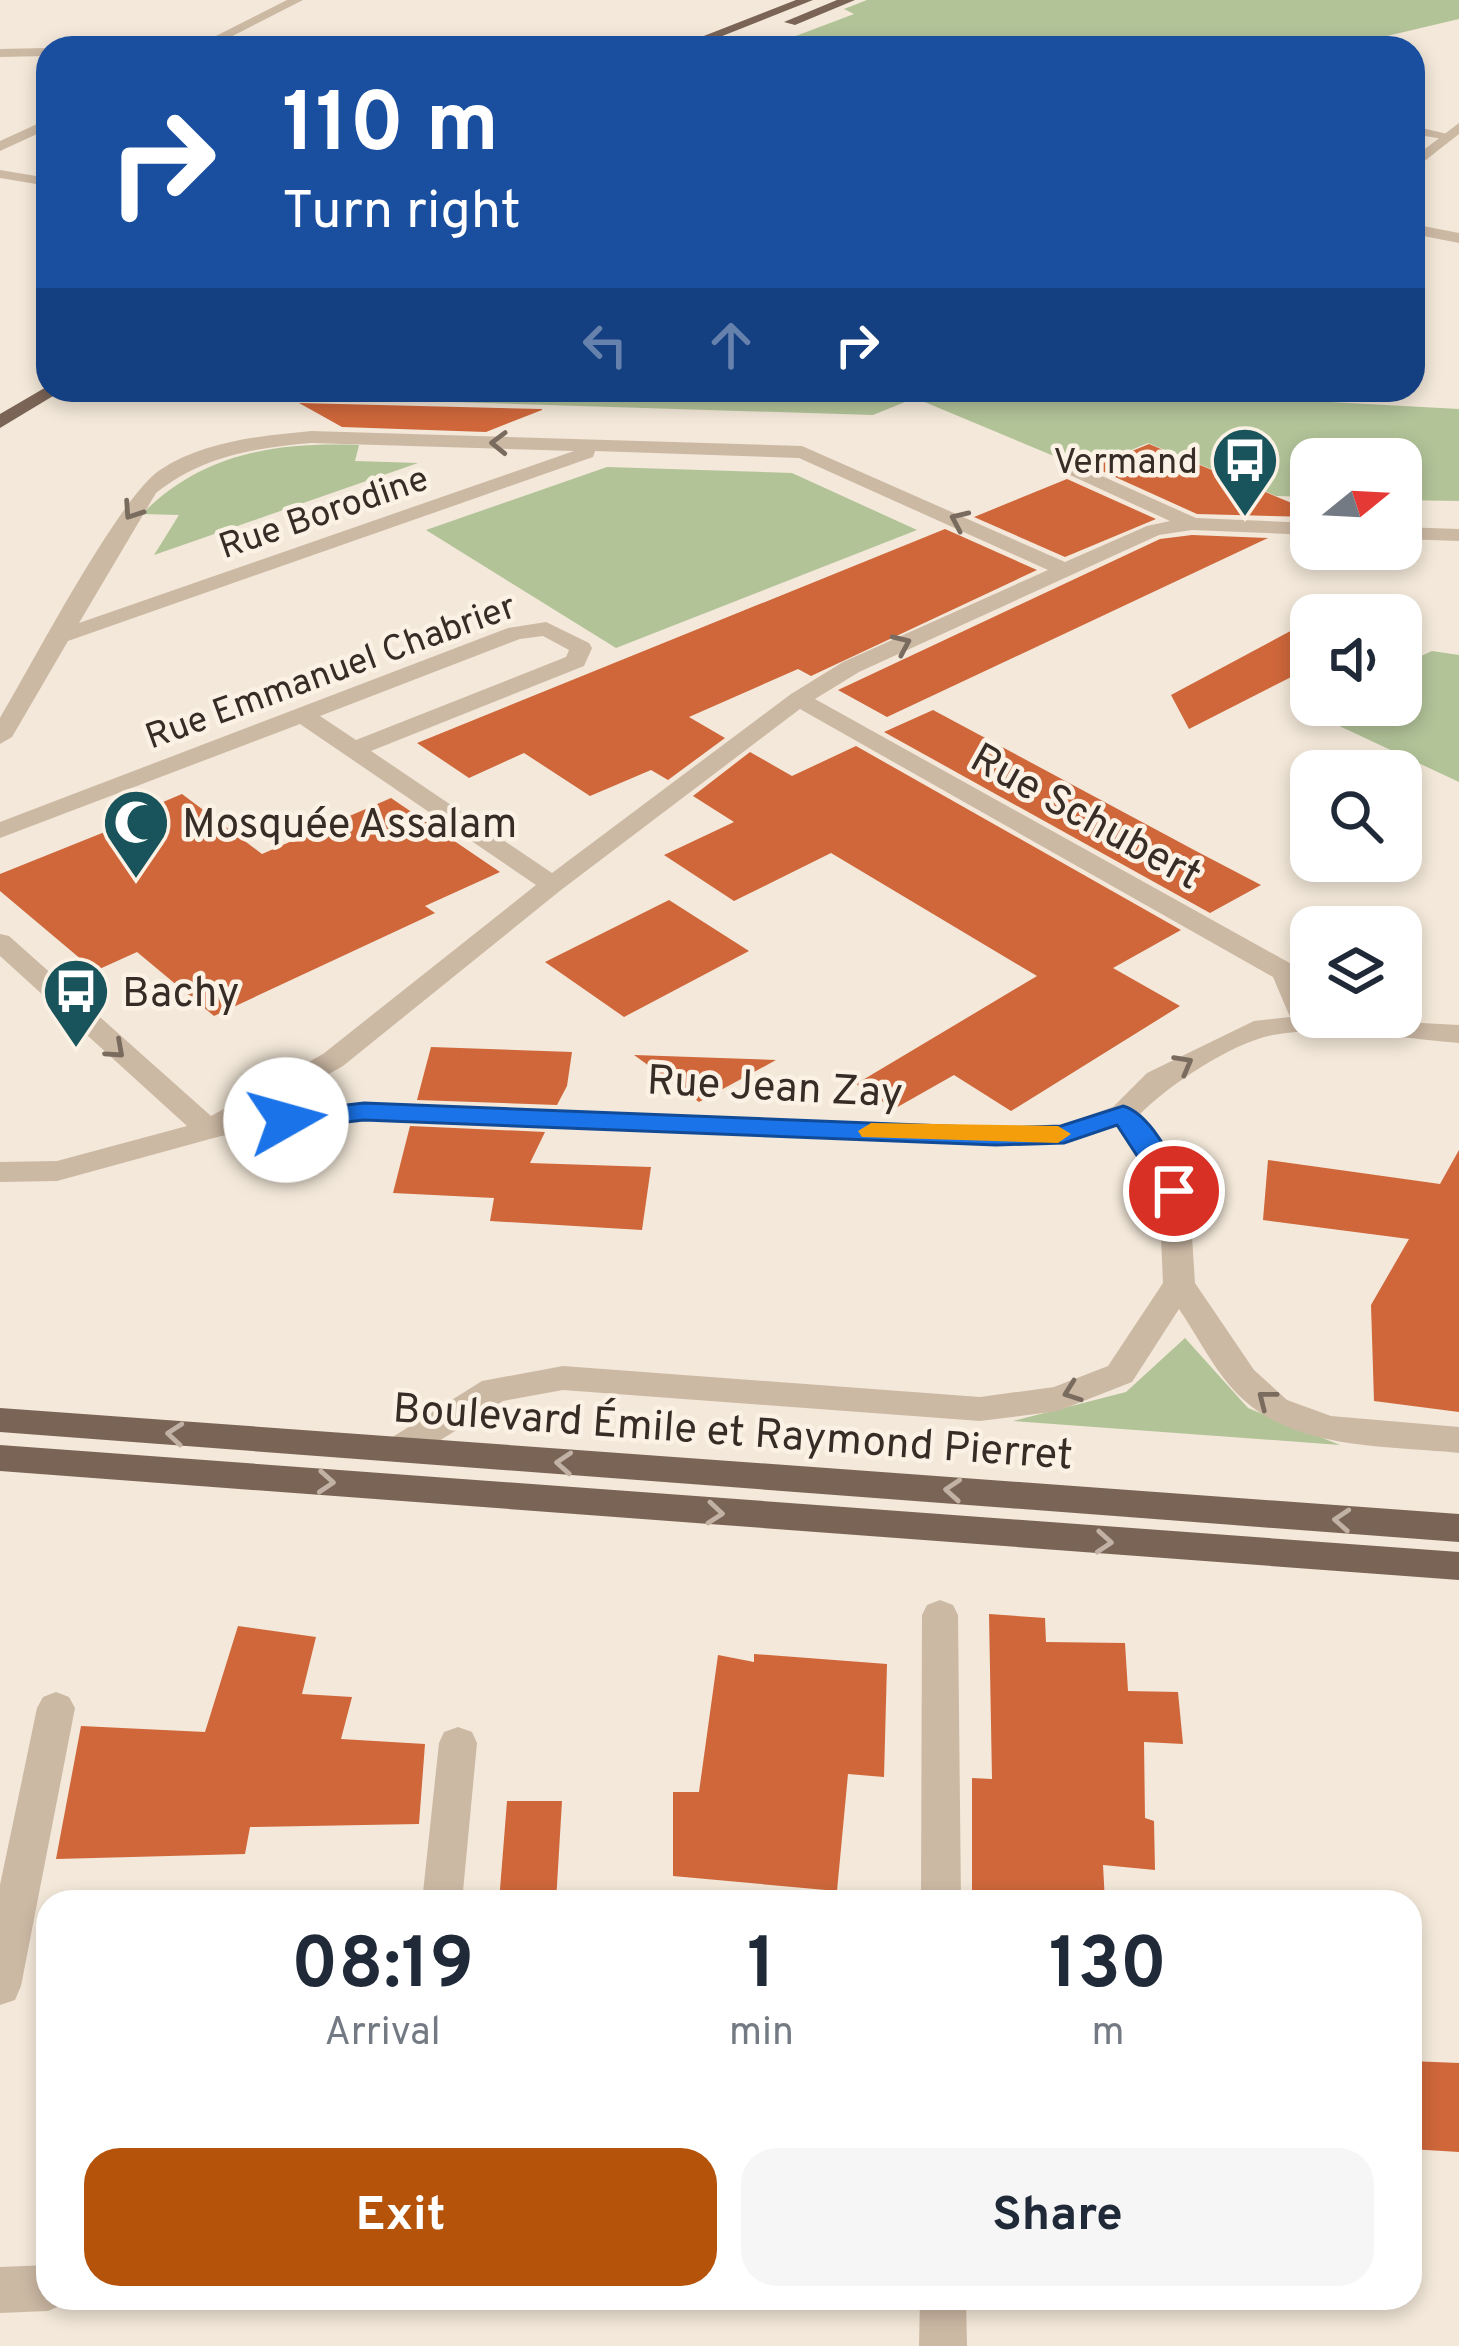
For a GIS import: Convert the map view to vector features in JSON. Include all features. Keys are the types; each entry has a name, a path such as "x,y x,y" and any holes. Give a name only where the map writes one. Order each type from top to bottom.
{"main road":[{"path":"712,36 808,0"},
{"path":"754,36 849,0"},
{"path":"0,400 36,380"},
{"path":"0,422 36,401"},
{"name":"Boulevard Émile et Raymond Pierret","path":"0,1420 1459,1528"},
{"name":"Boulevard Émile et Raymond Pierret","path":"0,1458 1459,1566"}],"street":[{"path":"223,36 296,0"},
{"path":"0,52 36,52"},
{"path":"0,147 36,129"},
{"path":"1425,156 1454,131"},
{"path":"1425,231 1459,238"},
{"path":"0,737 148,489 163,476 209,454 311,436 802,452 1064,570"},
{"name":"Rue Borodine","path":"58,637 609,446"},
{"path":"1066,466 1192,524"},
{"path":"0,1172 57,1172 208,1130 333,1060 552,885 800,699 851,667 1154,530 1192,524 1290,528"},
{"path":"1422,533 1459,535"},
{"name":"Rue Emmanuel Chabrier","path":"0,831 516,633 546,629 581,648 576,661 353,750"},
{"name":"Rue Schubert","path":"800,699 1285,972 1290,984"},
{"path":"303,716 552,885"},
{"path":"0,941 208,1130"},
{"name":"Rue Jean Zay","path":"208,1130 364,1112 996,1137 1064,1134 1123,1114 1156,1079 1220,1044 1264,1027 1290,1025"},
{"name":"Rue Jean Zay","path":"1422,1032 1459,1034"},
{"path":"1123,1114 1158,1159 1174,1191 1180,1284 1212,1340 1276,1409 1328,1428 1459,1440"},
{"path":"395,1452 494,1390 563,1378 980,1409 1058,1399 1120,1374 1180,1284"},
{"path":"940,1616 941,1890"},
{"path":"0,1986 56,1708"},
{"path":"443,1890 458,1743"},
{"path":"0,2290 36,2288"},
{"path":"943,2310 944,2346"}],"lane":[{"path":"0,174 36,180"}],"green space":[{"path":"867,0 1459,0 1459,19 1387,36 796,36 854,14 844,9"},
{"path":"452,402 905,402 873,415"},
{"path":"925,402 1330,402 1459,409 1459,501 1422,500 1422,438 1290,438 1290,496 1276,496 1148,443 1085,469"},
{"path":"359,445 355,461 418,463 154,555 179,515 142,514 190,477 270,449"},
{"path":"607,467 792,473 917,530 616,648 426,530"},
{"path":"1432,651 1459,655 1459,782 1422,765 1422,750 1391,750 1339,726 1422,726 1422,656"},
{"path":"1185,1338 1248,1408 1340,1445 1013,1421 1126,1392"}],"building":[{"path":"299,403 542,410 486,432 342,427"},
{"path":"1149,444 1290,502 1290,516 1197,514 1093,467"},
{"path":"1067,479 1156,519 1065,557 974,517"},
{"path":"945,529 1037,570 811,676 798,669 689,717 725,738 668,780 651,770 590,796 524,753 469,778 417,743"},
{"path":"1192,535 1268,538 887,717 838,690 1160,539"},
{"path":"1290,631 1290,678 1189,729 1171,695"},
{"path":"933,710 1261,885 1210,913 884,732"},
{"path":"856,746 1181,930 1113,968 1180,1006 1011,1111 954,1075 894,1109 856,1084 1037,976 831,853 734,901 664,855 734,822 693,796 750,752 792,776"},
{"path":"182,794 262,854 391,798 500,872 425,906 435,913 214,1016 137,952 95,971 0,891 0,874 137,819 132,815"},
{"path":"669,900 749,951 624,1017 545,962"},
{"path":"431,1047 572,1052 567,1086 557,1105 417,1100"},
{"path":"634,1055 776,1060 699,1102"},
{"path":"410,1126 545,1132 530,1163 651,1167 642,1230 490,1221 494,1198 393,1193"},
{"path":"1459,1150 1459,1412 1374,1401 1371,1305 1409,1239 1263,1220 1268,1160 1440,1184"},
{"path":"989,1614 1045,1618 1046,1642 1125,1643 1128,1691 1178,1692 1183,1744 1144,1742 1145,1818 1154,1821 1155,1870 1103,1865 1104,1890 972,1890 972,1778 992,1779"},
{"path":"238,1626 316,1637 302,1694 352,1697 341,1739 425,1744 419,1824 250,1827 245,1854 56,1859 81,1726 205,1732"},
{"path":"754,1654 887,1664 884,1777 848,1774 837,1890 673,1876 673,1792 699,1792 718,1655 754,1662"},
{"path":"507,1801 562,1801 557,1890 500,1890"},
{"path":"1422,2061 1459,2063 1459,2152 1422,2150"}],"slow traffic":[{"path":"871,1131 996,1137 1058,1134"}],"place":[{"name":"Vermand","path":"1245,519"},
{"name":"Mosquée Assalam","path":"136,881"},
{"name":"Bachy","path":"76,1050"}],"route":[{"path":"286,1120 364,1112 480,1114 996,1137 1064,1134 1123,1114 1158,1159 1174,1191"}]}
